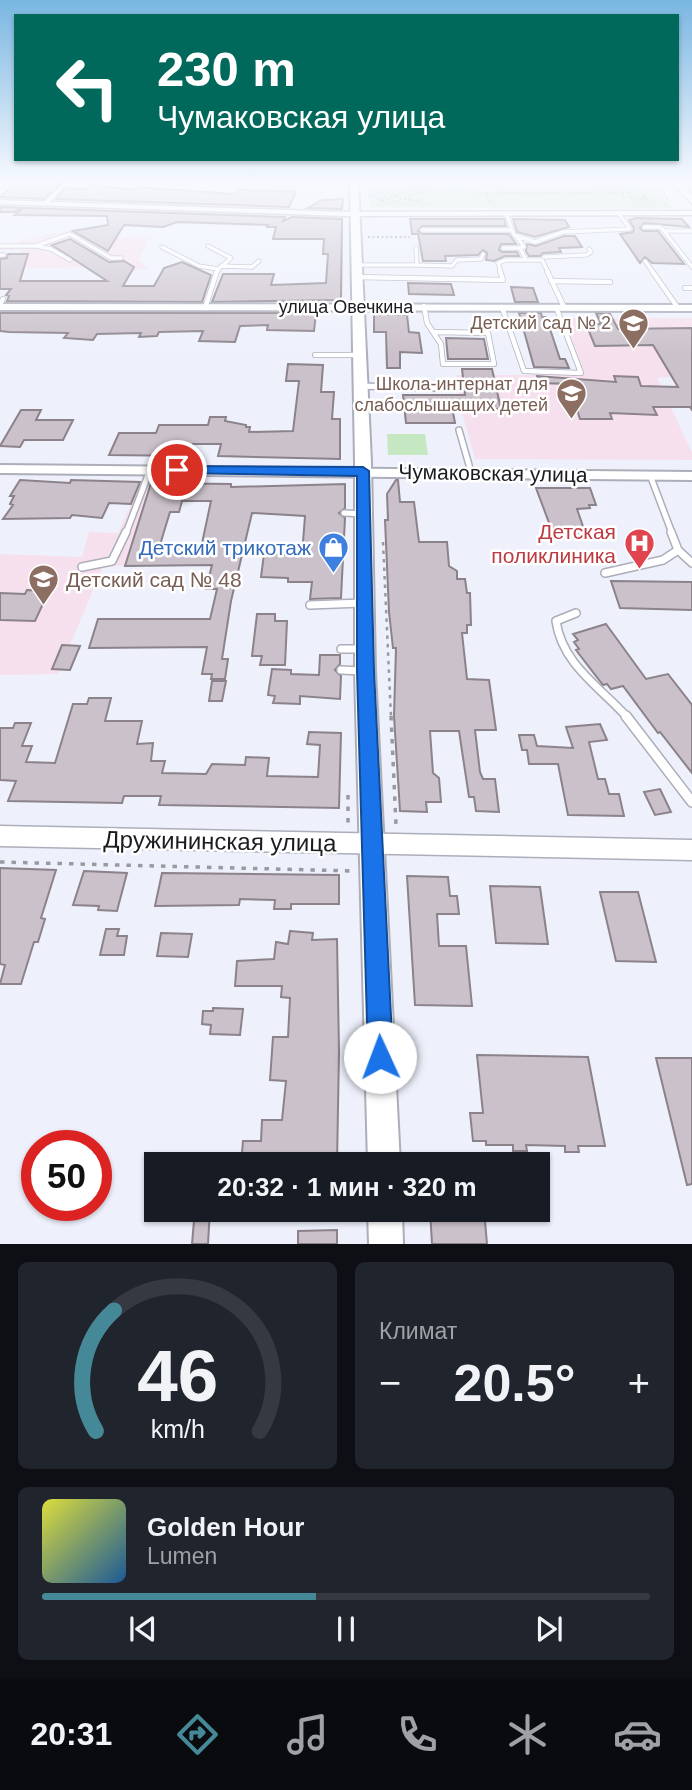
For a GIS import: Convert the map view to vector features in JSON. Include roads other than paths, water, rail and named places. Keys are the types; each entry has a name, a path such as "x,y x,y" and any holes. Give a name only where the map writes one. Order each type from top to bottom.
{"main road":[{"path":"355,238 363,471 354,513 364,603 384,1152"},
{"path":"385,1222 386,1244"}],"street":[{"name":"улица Овечкина","path":"1,303 16,311 57,311 128,304 205,308 214,311 424,306 692,308"},
{"name":"Чумаковская улица","path":"0,469 692,475"},
{"name":"Дружининская улица","path":"0,836 692,850"}],"lane":[{"path":"35,246 58,238"},
{"path":"77,238 111,258 121,258"},
{"path":"503,248 524,247 517,238"},
{"path":"523,238 535,242 546,238"},
{"path":"670,238 692,267"},
{"path":"502,307 524,371 581,373 551,281 535,242"},
{"path":"0,247 35,246 51,249 70,260"},
{"path":"205,308 220,268 231,258 208,246"},
{"path":"162,247 199,266 252,267 259,261"},
{"path":"415,248 416,265"},
{"path":"520,248 526,260"},
{"path":"356,271 503,280 498,263 586,255 591,251 589,249"},
{"path":"356,271 416,265 452,266 457,260 481,259 483,254"},
{"path":"543,260 551,261"},
{"path":"645,261 678,308"},
{"path":"551,281 610,282"},
{"path":"685,288 692,288"},
{"path":"424,306 427,323 441,344 443,364 494,365 488,333 435,332"},
{"path":"315,355 358,355"},
{"path":"360,386 441,388"},
{"path":"459,430 471,472"},
{"path":"82,567 112,561 121,545 150,470"},
{"path":"650,475 678,550 692,563"},
{"path":"605,573 663,560 678,550"},
{"path":"310,605 364,603"},
{"path":"576,613 556,621 556,635 591,684 630,720 692,802"},
{"path":"341,649 365,649"},
{"path":"341,670 365,671"}],"place":[{"name":"Детский сад № 2","path":"634,350"},
{"name":"Школа-интернат для слабослышащих детей","path":"571,421"},
{"name":"Детская поликлиника","path":"639,570"},
{"name":"Детский трикотаж","path":"334,574"},
{"name":"Детский сад № 48","path":"43,606"}]}
